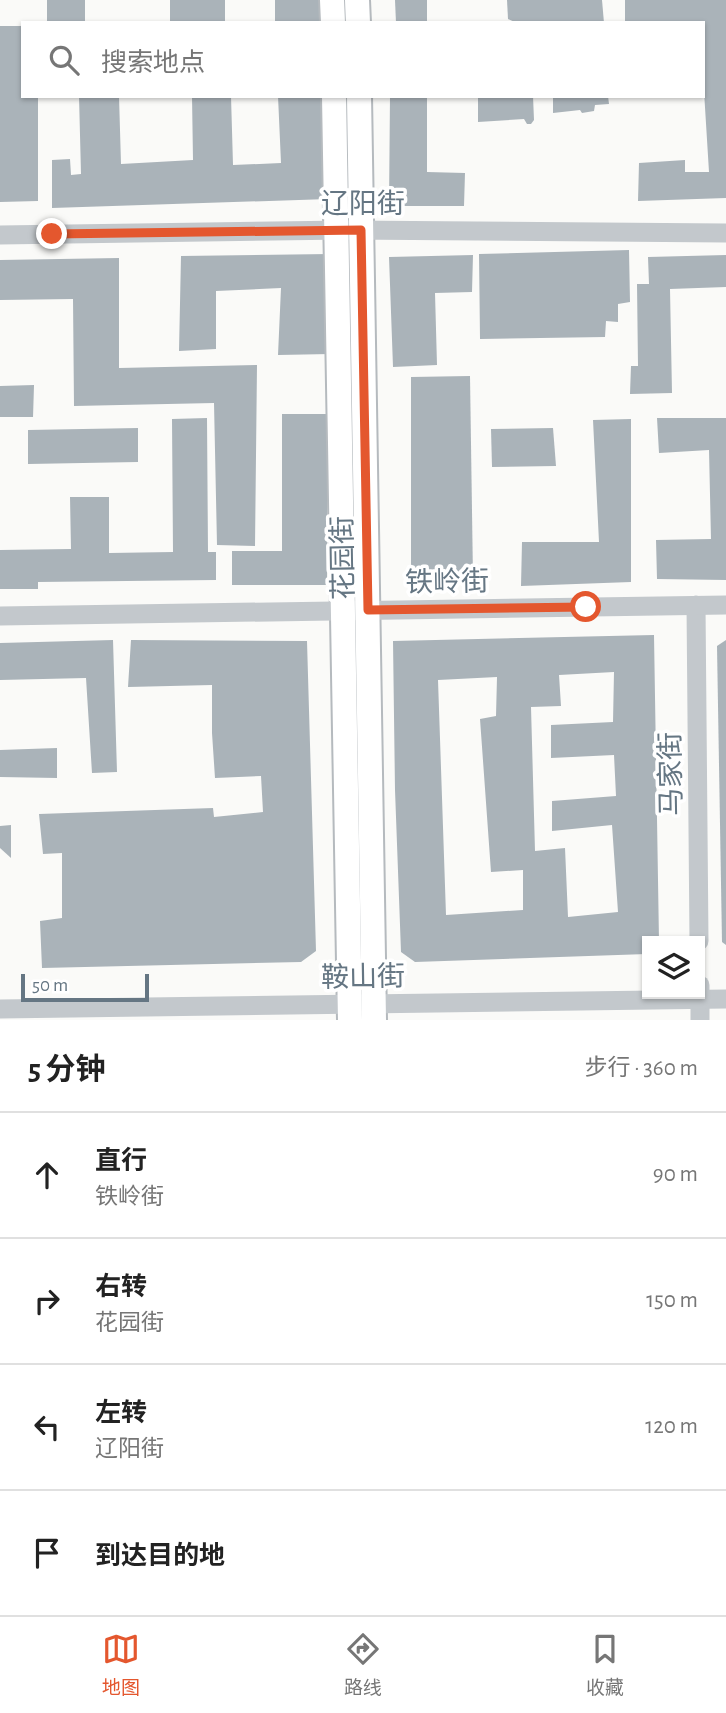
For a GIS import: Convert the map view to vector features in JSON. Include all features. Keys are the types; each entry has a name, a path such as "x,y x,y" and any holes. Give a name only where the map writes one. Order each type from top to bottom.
{"main road":[{"path":"332,0 333,21"},
{"path":"358,0 358,21"},
{"name":"花园街","path":"334,98 343,611 362,1012"},
{"name":"花园街","path":"359,98 368,610 362,1012"}],"street":[{"name":"辽阳街","path":"0,235 336,230 726,233"},
{"name":"马家街","path":"696,605 699,936"},
{"name":"铁岭街","path":"0,616 726,605"},
{"name":"鞍山街","path":"705,993 726,999"},
{"name":"鞍山街","path":"0,1009 362,1012 642,995"},
{"path":"700,999 700,1020"}],"building":[{"path":"47,0 85,0 85,21 47,21"},
{"path":"170,0 225,0 225,21 170,21"},
{"path":"275,0 322,0 323,21 275,21"},
{"path":"395,0 427,0 427,21 396,21"},
{"path":"507,0 602,0 604,21 508,19"},
{"path":"625,0 726,0 726,198 638,201 639,163 685,160 685,172 709,172 704,98 705,21 625,21"},
{"path":"0,26 21,26 21,98 38,98 38,201 0,202"},
{"path":"79,98 119,98 121,164 193,160 192,98 231,98 233,165 281,163 278,98 325,98 329,199 52,208 52,160 70,159 71,175 81,174"},
{"path":"390,98 427,98 427,172 465,173 464,206 389,206"},
{"path":"478,98 533,98 534,120 531,124 527,124 524,119 478,122"},
{"path":"553,98 608,98 609,104 595,105 594,111 553,113"},
{"path":"629,250 630,302 618,304 618,322 606,321 605,337 480,339 479,254"},
{"path":"330,254 330,354 278,355 281,288 216,291 216,349 179,351 181,256"},
{"path":"473,255 472,292 435,293 437,365 393,367 389,257"},
{"path":"726,255 726,287 670,289 672,393 630,394 631,366 638,366 637,284 649,284 648,257"},
{"path":"119,258 119,368 257,365 255,546 217,545 214,403 74,406 73,299 0,300 0,260"},
{"path":"470,376 473,578 411,578 411,377"},
{"path":"34,385 33,417 0,417 0,386"},
{"path":"282,414 328,414 327,585 232,585 232,551 282,551"},
{"path":"207,418 208,552 216,552 216,580 38,582 38,589 0,589 0,550 71,549 70,497 109,497 109,553 173,552 172,419"},
{"path":"657,418 726,418 726,580 657,579 656,540 711,539 709,450 659,453"},
{"path":"631,419 631,582 521,586 522,542 599,542 593,420"},
{"path":"138,428 138,462 28,464 28,430"},
{"path":"553,428 556,466 492,467 491,429"},
{"path":"654,635 659,936 642,936 642,954 415,962 401,952 393,641","holes":["614,672 613,722 551,725 551,758 614,755 616,796 552,801 552,831 612,825 618,912 568,917 565,848 535,851 531,707 561,706 559,675","497,677 496,716 480,719 491,872 523,870 523,910 446,915 438,680"]},
{"path":"113,640 117,772 92,773 86,678 0,680 0,643"},
{"path":"131,640 307,641 316,951 301,962 42,968 40,921 62,918 62,853 43,854 39,814 213,808 214,817 263,812 261,776 215,778 212,685 128,687"},
{"path":"726,640 726,945 722,942 717,646"},
{"path":"57,748 57,778 0,777 0,750"},
{"path":"11,825 11,858 0,848 0,826"}],"route":[{"path":"52,234 361,230 368,610 586,607"}]}
